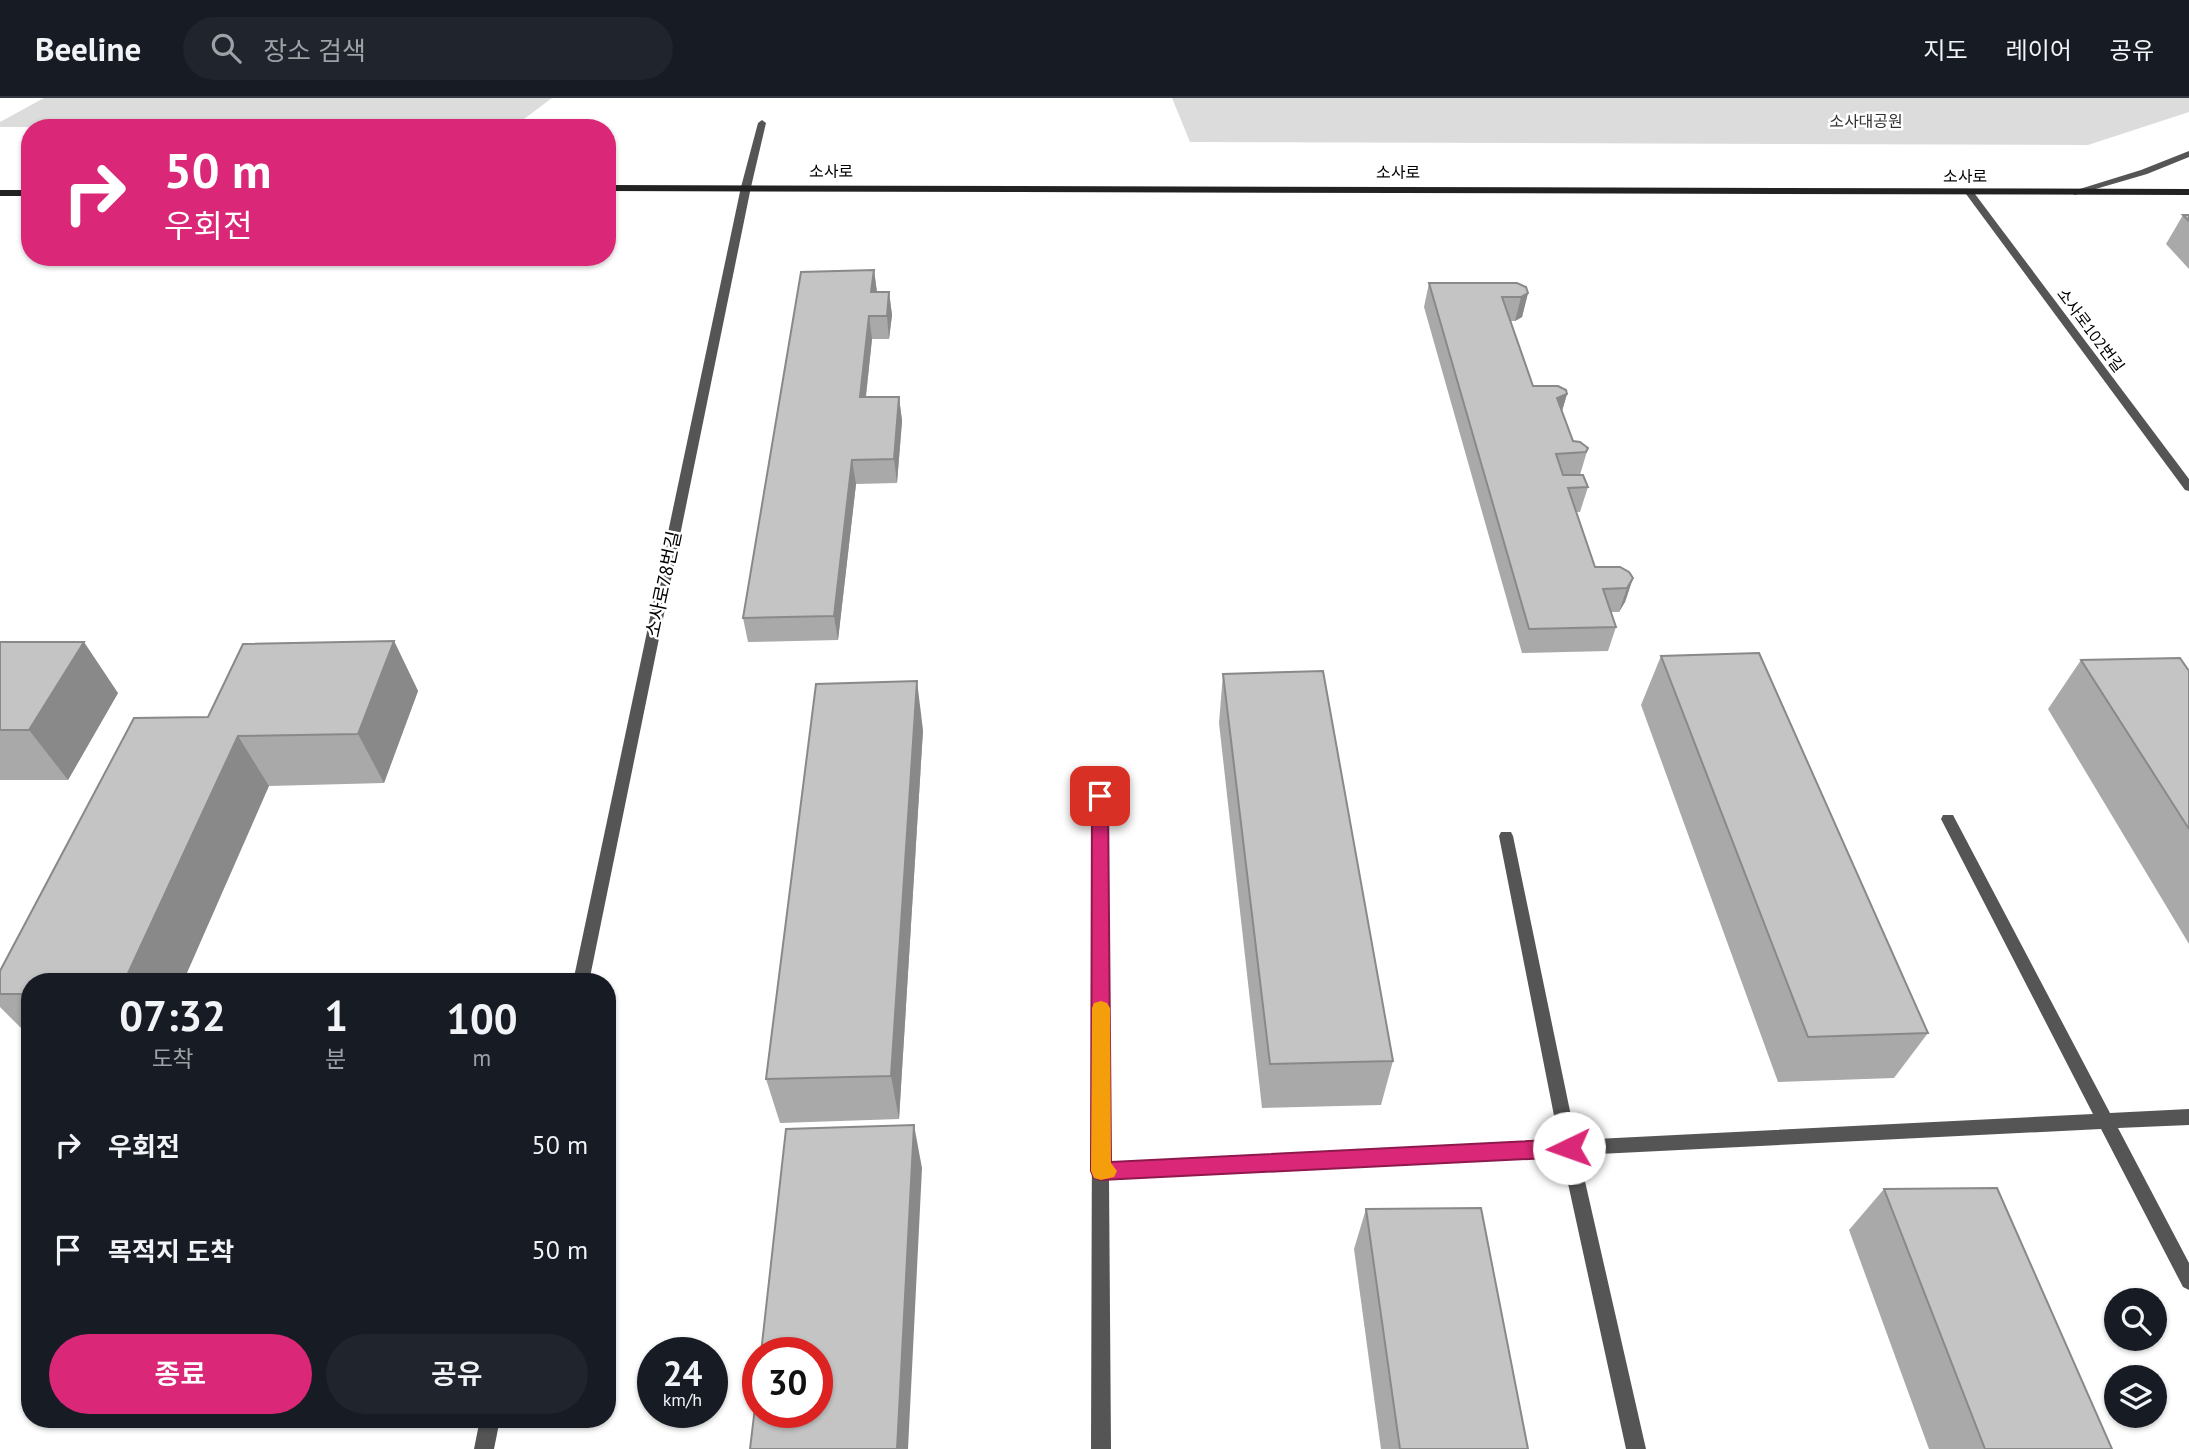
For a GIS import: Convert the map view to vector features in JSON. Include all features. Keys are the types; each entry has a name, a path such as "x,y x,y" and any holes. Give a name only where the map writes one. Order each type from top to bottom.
{"street":[{"name":"소사로78번길","path":"583,973 746,187 762,123"},
{"path":"2075,192 2144,172 2189,154"},
{"name":"소사로","path":"616,188 2189,192"},
{"name":"소사로102번길","path":"1969,192 2189,487"},
{"path":"0,193 21,193"},
{"path":"1100,796 1101,1449"},
{"path":"1948,819 2189,1280"},
{"path":"1506,836 1569,1148 1636,1449"},
{"path":"1101,1171 2189,1117"},
{"path":"484,1449 488,1428"}],"green space":[{"path":"44,98 552,98 524,119 21,119 21,127 0,127 0,122"},
{"name":"소사대공원","path":"1172,98 2189,98 2189,112 2088,145 1190,142"}],"building":[{"path":"874,270 871,292 889,292 887,316 869,316 860,397 899,397 894,459 852,460 834,616 743,618 801,272"},
{"path":"1429,283 1517,283 1526,287 1528,293 1521,297 1502,297 1533,386 1558,386 1566,390 1567,394 1557,398 1573,441 1588,448 1586,452 1556,454 1563,475 1583,475 1588,487 1568,488 1595,567 1620,567 1633,578 1627,588 1603,589 1616,627 1529,629"},
{"path":"394,641 358,734 238,736 128,973 21,973 21,994 0,994 0,971 134,718 208,717 243,644"},
{"path":"0,642 84,642 29,730 0,730"},
{"path":"1759,653 1928,1033 1808,1037 1661,656"},
{"path":"2180,658 2189,671 2189,829 2081,660"},
{"path":"1323,671 1393,1061 1270,1064 1223,674"},
{"path":"917,681 891,1076 766,1079 816,684"},
{"path":"914,1125 897,1449 750,1449 753,1428 833,1428 833,1337 763,1337 786,1129"},
{"path":"1997,1188 2112,1449 1985,1449 1884,1189"},
{"path":"1481,1208 1528,1449 1400,1449 1366,1209"}],"slow traffic":[{"path":"1101,1008 1101,1171 1107,1171"}],"route":[{"path":"1100,796 1101,1171 1569,1148"}]}
